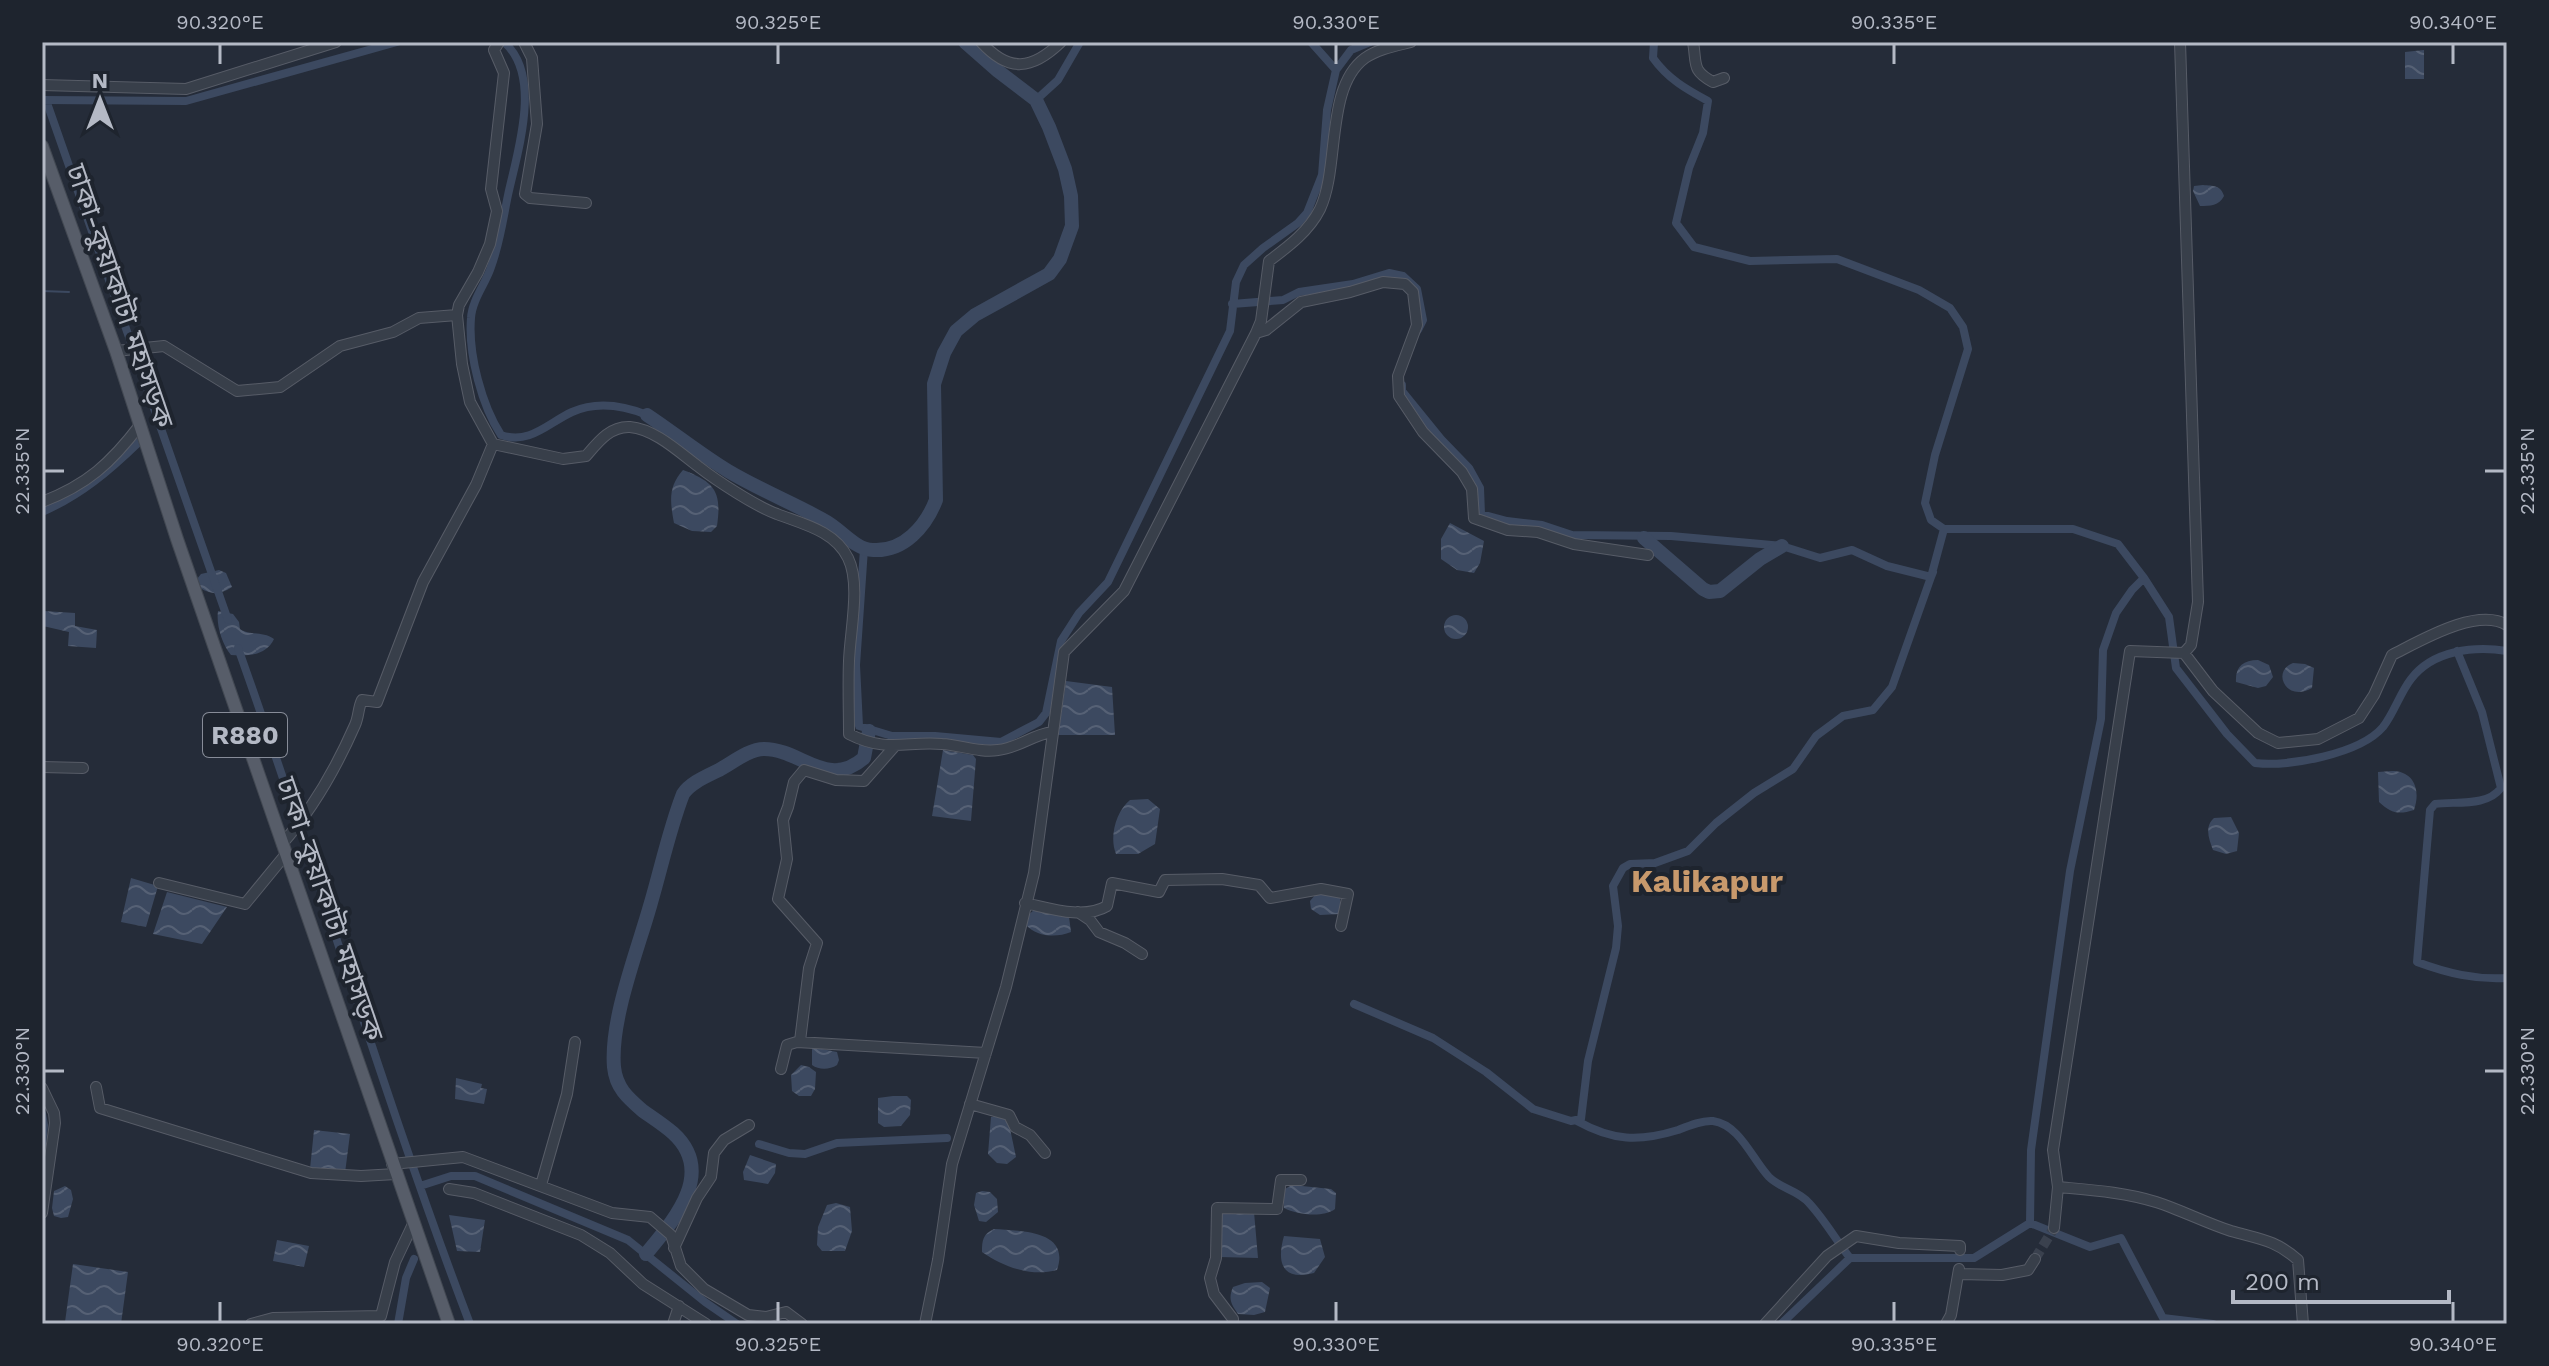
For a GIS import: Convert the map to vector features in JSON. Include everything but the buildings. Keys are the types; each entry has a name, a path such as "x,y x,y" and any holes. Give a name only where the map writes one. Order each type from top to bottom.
{"main road":[{"name":"ঢাকা-কুয়াকাটা মহাসড়ক","path":"42,146 47,171 116,351 449,1324"}],"street":[{"path":"42,85 186,89 336,42"},
{"path":"524,42 532,58 537,124 525,194 530,198 586,203"},
{"path":"981,42 1000,59 1022,65 1046,56 1061,42"},
{"path":"925,1324 952,1164 1006,987 1034,873 1064,652 1124,591 1256,333 1261,321 1269,261 1310,227 1322,206 1338,113 1346,85 1357,65 1379,50 1411,42"},
{"path":"1693,42 1695,67 1700,75 1713,82 1724,78"},
{"path":"2180,42 2198,602 2191,645 2184,653"},
{"path":"497,46 504,73 491,189 497,211 490,244 459,305 457,315 470,402 493,444 563,459 586,456 604,434 629,427 676,449 701,469 775,514 821,531 841,546 855,577 849,665 849,734 868,742 894,747 939,743 988,751 1001,750 1038,734 1052,732"},
{"path":"1256,333 1266,330 1301,302 1383,282 1405,284 1413,292 1417,325 1398,376 1399,396 1423,432 1452,461 1472,489 1474,518 1508,530 1538,532 1574,544 1648,555"},
{"path":"116,351 164,346 237,391 280,387 340,346 393,332 419,318 457,315"},
{"path":"42,502 85,483 113,459 140,425"},
{"path":"159,883 245,904 322,787 357,723 362,700 377,702 423,582 476,485 493,444"},
{"path":"2184,653 2213,691 2258,733 2278,743 2318,739 2359,718 2374,695 2392,655 2465,621 2487,617 2507,625"},
{"path":"2054,1228 2058,1187 2053,1150 2130,651 2184,653"},
{"path":"797,1042 800,1041 804,1022 809,968 817,943 778,899 787,859 783,820 794,782 804,770 836,780 864,781 894,747"},
{"path":"42,767 83,768"},
{"path":"1025,903 1078,912 1107,906 1112,883 1159,892 1165,880 1222,879 1259,885 1270,898 1321,889 1348,894 1341,926"},
{"path":"1078,912 1090,920 1099,932 1142,954"},
{"path":"541,1185 567,1094 575,1042"},
{"path":"781,1069 787,1045 797,1042 986,1053"},
{"path":"96,1087 100,1108 311,1173 361,1176 463,1157 612,1213 650,1217 671,1235 681,1266 692,1279 730,1306 748,1315 766,1317 786,1312 802,1324"},
{"path":"42,1088 54,1113 55,1123 42,1213"},
{"path":"970,1104 1009,1115 1015,1127 1030,1135 1045,1153"},
{"path":"674,1248 697,1198 711,1177 714,1153 724,1140 749,1125"},
{"path":"1232,1324 1233,1319 1214,1294 1210,1278 1216,1258 1217,1208 1277,1209 1281,1180 1301,1180"},
{"path":"2058,1187 2095,1190 2153,1201 2229,1230 2283,1246 2298,1260 2303,1324"},
{"path":"449,1189 474,1193 581,1235 610,1253 643,1284 706,1324"},
{"path":"251,1324 273,1318 381,1316 395,1262 413,1224"},
{"path":"1765,1324 1827,1256 1856,1236 1909,1244 1960,1246 1960,1250"},
{"path":"1946,1324 1951,1315 1959,1272 2002,1275 2028,1270 2035,1259"},
{"path":"673,1324 679,1306"}],"water":[{"path":"2424,50 2424,79 2405,79 2405,52"},
{"path":"2194,186 2219,188 2223,192 2220,202 2200,206 2193,191"},
{"path":"683,470 703,479 714,490 718,514 717,526 711,532 692,531 674,523 671,495"},
{"path":"1450,523 1484,541 1480,563 1474,573 1457,570 1441,559 1441,539"},
{"path":"219,570 226,573 232,587 216,593 200,588 197,579 201,574"},
{"path":"44,611 75,613 75,626 97,630 96,648 68,646 69,632 43,626"},
{"path":"218,611 233,614 244,631 274,639 271,645 250,655 231,655 220,634"},
{"path":"1456,615 1465,618 1468,627 1465,636 1456,639 1447,636 1444,627 1447,618"},
{"path":"2258,660 2269,665 2273,677 2266,686 2258,688 2236,682 2241,665"},
{"path":"2293,663 2314,668 2312,688 2295,692 2284,684 2283,672"},
{"path":"1066,681 1112,687 1115,735 1058,735"},
{"path":"943,750 973,755 976,759 971,821 932,816"},
{"path":"2378,772 2406,774 2414,783 2417,795 2414,810 2395,812 2379,802"},
{"path":"1148,799 1160,809 1155,844 1138,854 1116,854 1114,832 1121,811 1130,800"},
{"path":"2231,817 2239,833 2237,851 2226,854 2213,850 2209,825 2214,818"},
{"path":"131,878 158,886 146,927 121,922"},
{"path":"167,892 227,907 202,944 153,934"},
{"path":"1316,894 1340,896 1340,914 1320,915 1311,909 1310,901"},
{"path":"1034,910 1069,917 1071,932 1047,935 1030,929 1026,925 1026,917"},
{"path":"812,1047 837,1052 837,1065 824,1069 812,1065"},
{"path":"801,1065 816,1072 815,1089 811,1096 799,1096 792,1091 791,1075"},
{"path":"456,1078 482,1084 481,1088 487,1089 484,1104 455,1099"},
{"path":"907,1096 911,1100 910,1115 901,1126 884,1127 878,1123 878,1098"},
{"path":"1001,1116 1009,1124 1016,1157 1007,1164 997,1163 988,1154 991,1117"},
{"path":"314,1130 350,1134 345,1173 310,1169"},
{"path":"750,1155 776,1164 775,1173 768,1184 744,1180 743,1172"},
{"path":"1292,1185 1331,1189 1336,1193 1335,1209 1324,1214 1310,1214 1284,1208 1283,1190"},
{"path":"65,1186 71,1190 73,1199 68,1217 61,1218 54,1216 54,1191"},
{"path":"990,1192 997,1199 998,1212 986,1222 979,1221 974,1205 976,1193"},
{"path":"836,1203 850,1207 852,1231 845,1251 822,1251 817,1245 818,1227 827,1205"},
{"path":"1221,1211 1254,1212 1258,1258 1220,1257"},
{"path":"449,1215 485,1220 480,1252 457,1251"},
{"path":"994,1229 1029,1232 1050,1240 1057,1247 1057,1270 1037,1272 1018,1269 982,1252 984,1238"},
{"path":"1284,1236 1320,1239 1325,1257 1314,1273 1295,1275 1284,1268 1281,1255"},
{"path":"277,1240 309,1246 304,1267 273,1261"},
{"path":"73,1264 128,1272 121,1324 65,1322"},
{"path":"1262,1282 1270,1288 1265,1312 1238,1314 1231,1301 1233,1287"}],"waterway":[{"path":"42,100 186,101 397,42"},
{"path":"504,42 516,57 525,94 521,137 497,249 471,318 474,363 488,410 501,435 511,437 530,435 572,412 591,406 619,407 647,415"},
{"path":"647,415 728,471 827,522 861,547 873,550 895,547 920,528 936,500 934,384 944,353 956,331 975,315 1049,274 1060,259 1072,226 1071,196 1065,169 1036,100 965,42"},
{"path":"1036,100 1058,80 1080,42"},
{"path":"864,549 856,665 859,726 892,736 1001,742 1039,722 1046,713 1061,641 1079,613 1108,582 1230,331 1236,282 1244,265 1307,213 1322,175 1327,110 1336,70 1311,42"},
{"path":"1336,70 1351,50 1370,42"},
{"path":"1654,42 1653,58 1665,72 1708,101 1703,133 1689,168 1676,223 1694,247 1750,261 1837,259 1919,290 1950,308 1963,327 1968,349 1935,455 1925,503 1931,520 1944,529 2073,529 2118,544 2144,578 2116,613 2103,650 2101,719 2070,871 2031,1150 2030,1223 1974,1258 1850,1258 1781,1324"},
{"path":"46,100 228,620"},
{"path":"1232,304 1283,300 1299,292 1353,284 1389,273 1403,276 1417,289 1423,320 1418,330"},
{"path":"42,291 69,292"},
{"path":"1402,385 1402,391 1469,468 1480,488 1481,514 1542,525 1572,535 1671,536 1761,544 1782,546 1820,558 1852,550 1887,566 1931,577 1933,572"},
{"path":"42,512 94,482 139,442"},
{"path":"1354,1004 1433,1038 1486,1072 1533,1109 1571,1121 1581,1119 1588,1061 1616,948 1618,926 1613,886 1623,868 1630,864 1655,863 1688,851 1716,823 1754,793 1793,769 1816,736 1843,716 1873,710 1892,687 1931,577 1944,529"},
{"path":"1644,538 1709,592 1720,591 1760,559 1782,546"},
{"path":"2144,578 2169,617 2176,668 2227,734 2255,763 2286,763 2323,757 2358,745 2383,727 2411,679 2431,662 2468,650 2507,651"},
{"path":"238,648 409,1156 470,1324"},
{"path":"2457,651 2482,712 2501,788 2480,801 2435,804 2430,810 2417,962 2461,975 2507,978"},
{"path":"646,1254 678,1212 691,1180 691,1164 686,1148 673,1133 632,1102 624,1092 615,1074 614,1048 626,986 683,794 699,780 747,754 764,749 826,769 851,767 864,758 869,731"},
{"path":"42,1114 42,1145"},
{"path":"1577,1121 1602,1133 1626,1138 1664,1134 1704,1121 1722,1124 1738,1136 1769,1177 1809,1203 1850,1258"},
{"path":"759,1144 789,1153 805,1154 837,1143 947,1138"},
{"path":"420,1186 451,1176 475,1176 628,1240 737,1324"},
{"path":"2030,1223 2090,1247 2121,1238 2163,1318 2213,1324"},
{"path":"398,1324 406,1278 414,1259"}],"tunnel":[{"path":"2035,1259 2054,1228"}],"district":[{"name":"Kalikapur","path":"1707,881"}]}
